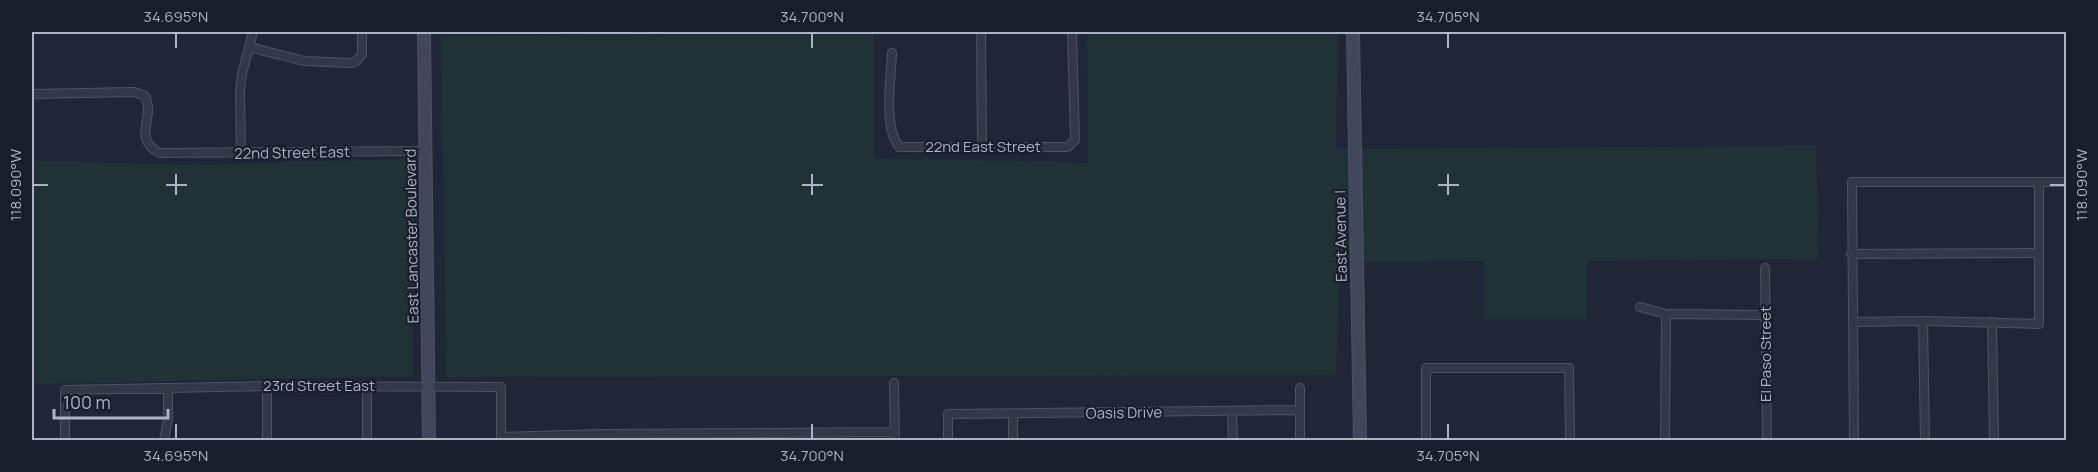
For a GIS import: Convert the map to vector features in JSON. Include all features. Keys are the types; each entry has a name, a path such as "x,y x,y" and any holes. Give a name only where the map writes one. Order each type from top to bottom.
{"main road":[{"name":"East Lancaster Boulevard","path":"424,32 429,441"},
{"name":"East Avenue I","path":"1353,32 1360,441"}],"street":[{"path":"241,154 240,92 242,74 253,32"},
{"path":"249,47 304,61 351,63 359,59 363,50 362,32"},
{"path":"981,32 982,148"},
{"name":"22nd East Street","path":"892,53 890,124 892,138 899,147 1068,147 1075,140 1072,32"},
{"name":"22nd Street East","path":"32,94 134,92 145,96 149,106 144,138 148,147 159,153 426,151"},
{"path":"1854,441 1852,182 2067,182"},
{"path":"1853,322 2039,324 2039,182"},
{"path":"1851,254 2039,253"},
{"name":"El Paso Street","path":"1765,268 1767,441"},
{"path":"1640,307 1666,314 1766,315"},
{"path":"1665,441 1666,314"},
{"path":"1923,321 1925,441"},
{"path":"1992,322 1994,441"},
{"path":"1426,441 1426,368 1569,368 1570,441"},
{"path":"501,439 895,436 894,383"},
{"path":"267,386 267,441"},
{"name":"23rd Street East","path":"66,441 65,390 267,386 501,387 501,439"},
{"path":"367,386 367,441"},
{"path":"165,441 168,420 168,388"},
{"path":"1300,388 1300,441"},
{"name":"Oasis Drive","path":"948,441 948,414 1300,410"},
{"path":"1232,412 1233,441"},
{"path":"1013,414 1013,441"}],"shaded area":[{"path":"663,32 874,32 874,158 1088,163 1087,32 1338,32 1336,149 1816,146 1819,259 1587,261 1587,319 1484,319 1484,261 1340,262 1336,375 446,377 441,36 649,34 663,36"},
{"path":"406,159 413,184 413,376 32,384 32,161 196,165"}]}
